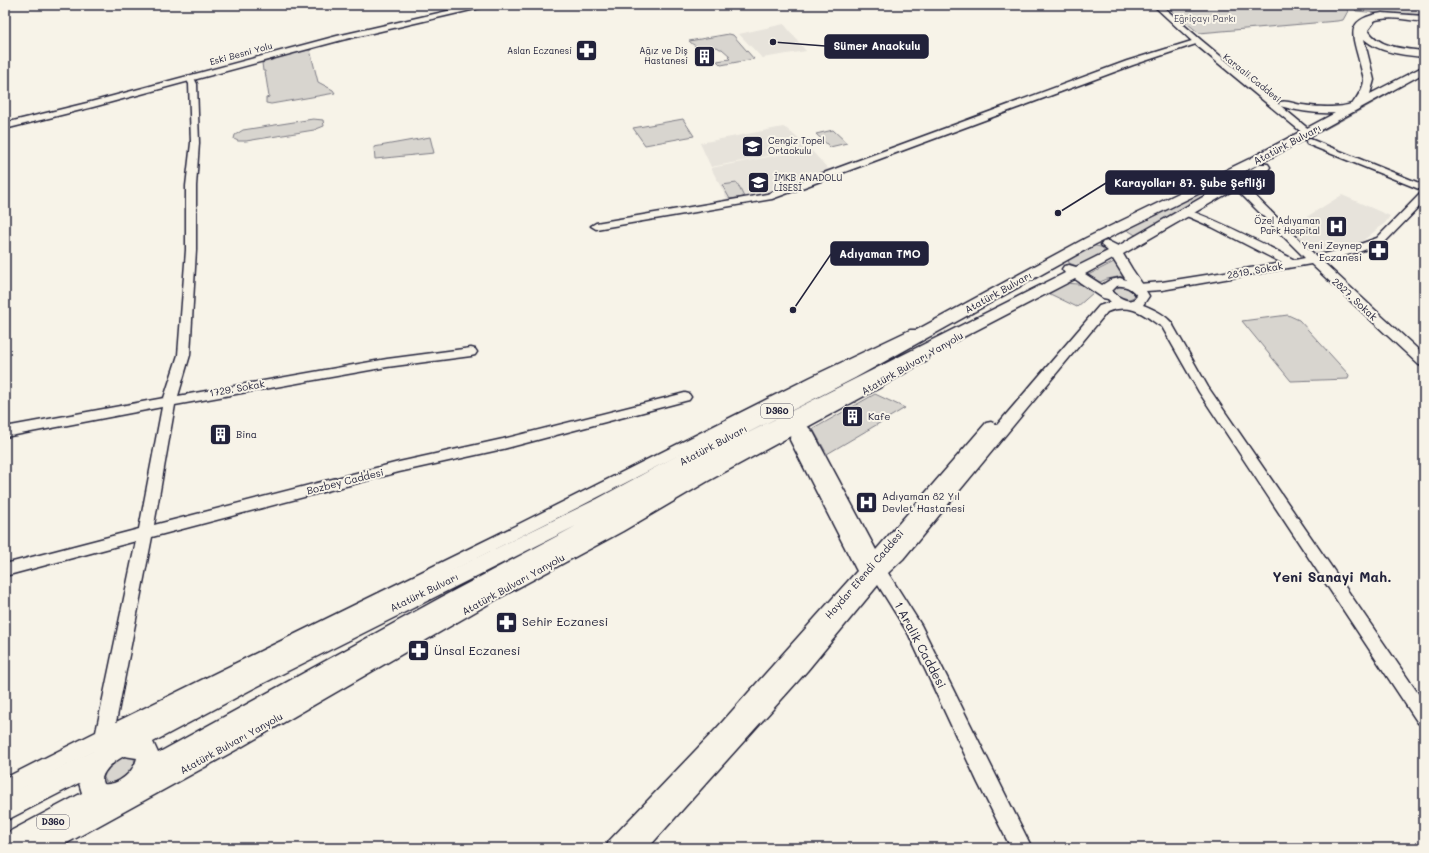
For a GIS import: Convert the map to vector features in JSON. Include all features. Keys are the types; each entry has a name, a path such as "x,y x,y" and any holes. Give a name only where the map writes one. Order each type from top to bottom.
{"highway":[{"path":"1284,104 1301,109 1314,110 1332,110 1356,107 1366,92 1369,80 1357,31 1359,25 1370,19 1380,17 1402,17 1424,20"},
{"path":"1424,20 1399,18 1377,20 1367,23 1364,30 1367,37 1372,41 1387,47 1406,52 1424,54"},
{"name":"Atatürk Bulvarı","path":"144,774 447,604 612,516 720,455 1115,253 1237,184 1356,107 1424,69"},
{"name":"Atatürk Bulvarı","path":"114,741 246,681 604,504 708,446 849,374 1091,241 1313,134 1424,78"},
{"path":"1091,241 1110,245 1125,270 1140,290"},
{"path":"1059,258 1066,266 1108,295"},
{"path":"5,809 100,759 108,753 114,741 141,747 146,751 148,765 144,774 136,784 125,792 113,796 101,796 96,794 90,785 92,772 100,759"},
{"name":"D360","path":"5,847 101,796"}],"main road":[{"name":"Eski Besni Yolu","path":"5,126 340,38 484,5"},
{"name":"Karaali Caddesi","path":"1157,5 1198,42 1313,134"},
{"name":"Karaali Caddesi","path":"1185,30 1211,45 1309,123 1313,134"},
{"name":"2827. Sokak","path":"1237,184 1314,260 1424,362"},
{"name":"2819. Sokak","path":"1140,290 1294,264 1355,250 1381,240 1424,196"},
{"path":"1186,212 1216,225 1294,264"},
{"name":"Haydar Efendi Caddesi","path":"616,848 723,735 873,568 988,430 1108,295 1106,288 1114,283 1126,283 1140,290 1143,296 1142,300 1138,302 1112,305 1103,309 897,554 873,568 801,665 634,848"},
{"path":"1140,290 1167,325"},
{"path":"1108,295 1115,300 1153,313 1167,325"},
{"name":"1 Aralik Caddesi","path":"798,426 808,436 873,568 914,630 1022,848"}],"street":[{"path":"596,226 770,197 1130,63 1198,42"},
{"path":"114,741 146,532 170,400 184,355 192,219 191,186 195,120 193,84 190,78"},
{"path":"1313,134 1424,188"},
{"path":"5,788 114,741 526,527 855,361 970,307"},
{"name":"Atatürk Bulvarı Yanyolu","path":"39,848 237,740 492,594 618,527 703,477 875,385 987,319"},
{"path":"1167,325 1203,389 1424,717"},
{"name":"1729. Sokak","path":"5,432 170,400 336,371 471,352"},
{"name":"Bozbey Caddesi","path":"5,570 280,497 399,467 503,444 685,397"}],"shaded area":[{"path":"784,24 806,51 762,58 739,34"},
{"name":"Cengiz Topel Ortaokulu","path":"783,127 809,148 711,167 700,143"},
{"name":"İMKB ANADOLU LİSESİ","path":"810,149 831,172 763,195 728,201 711,168"},
{"name":"Özel Adıyaman Park Hospital","path":"1342,195 1390,216 1385,223 1360,243 1314,255 1287,229"}],"green space":[{"name":"Eğriçayı Parkı","path":"1165,5 1345,5 1348,11 1343,20 1337,21 1199,33"},
{"path":"1351,5 1424,5 1424,17 1356,11"},
{"path":"729,34 733,35 754,59 721,65 717,61 730,59 728,57 730,56 722,49 717,47 699,47 689,41"},
{"path":"305,49 310,50 318,82 333,90 335,93 271,104 266,103 266,98 269,97 265,71 263,71 262,63"},
{"path":"1394,91 1200,198 1137,236 1124,228 1293,144"},
{"path":"313,119 323,120 324,126 314,130 246,141 238,141 234,139 235,135 243,130"},
{"path":"683,119 694,136 645,145 633,128"},
{"path":"833,130 847,143 830,147 816,134"},
{"path":"430,137 434,153 375,159 374,147"},
{"path":"737,183 744,197 730,199 722,185"},
{"path":"1092,245 1104,248 1104,253 1079,267 1069,263 1068,259"},
{"path":"1114,262 1123,276 1100,282 1088,275"},
{"path":"1066,283 1090,285 1094,292 1077,307 1046,292"},
{"path":"1119,287 1126,287 1135,294 1134,297 1129,299 1117,296 1113,290"},
{"path":"1288,315 1299,320 1349,375 1348,379 1291,381 1242,321"},
{"path":"875,394 905,408 827,454 813,429"},
{"path":"121,756 130,756 134,758 135,766 124,779 115,783 106,782 103,775 104,771"}],"place":[{"name":"Sümer Anaokulu","path":"773,42"},
{"name":"Aslan Eczanesi","path":"587,51"},
{"name":"Ağız ve Diş Hastanesi","path":"704,56"},
{"name":"Cengiz Topel Ortaokulu","path":"753,146"},
{"name":"İMKB ANADOLU LİSESİ","path":"758,183"},
{"name":"Karayolları 87. Şube Şefliği","path":"1058,213"},
{"name":"Özel Adıyaman Park Hospital","path":"1336,226"},
{"name":"Yeni Zeynep Eczanesi","path":"1378,251"},
{"name":"Adıyaman TMO","path":"793,310"},
{"name":"Kafe","path":"853,416"},
{"name":"Bina","path":"221,434"},
{"name":"Adıyaman 82 Yıl Devlet Hastanesi","path":"867,502"},
{"name":"Sehir Eczanesi","path":"507,622"},
{"name":"Ünsal Eczanesi","path":"418,651"}],"district":[{"name":"Yeni Sanayi Mah.","path":"1332,577"}]}
